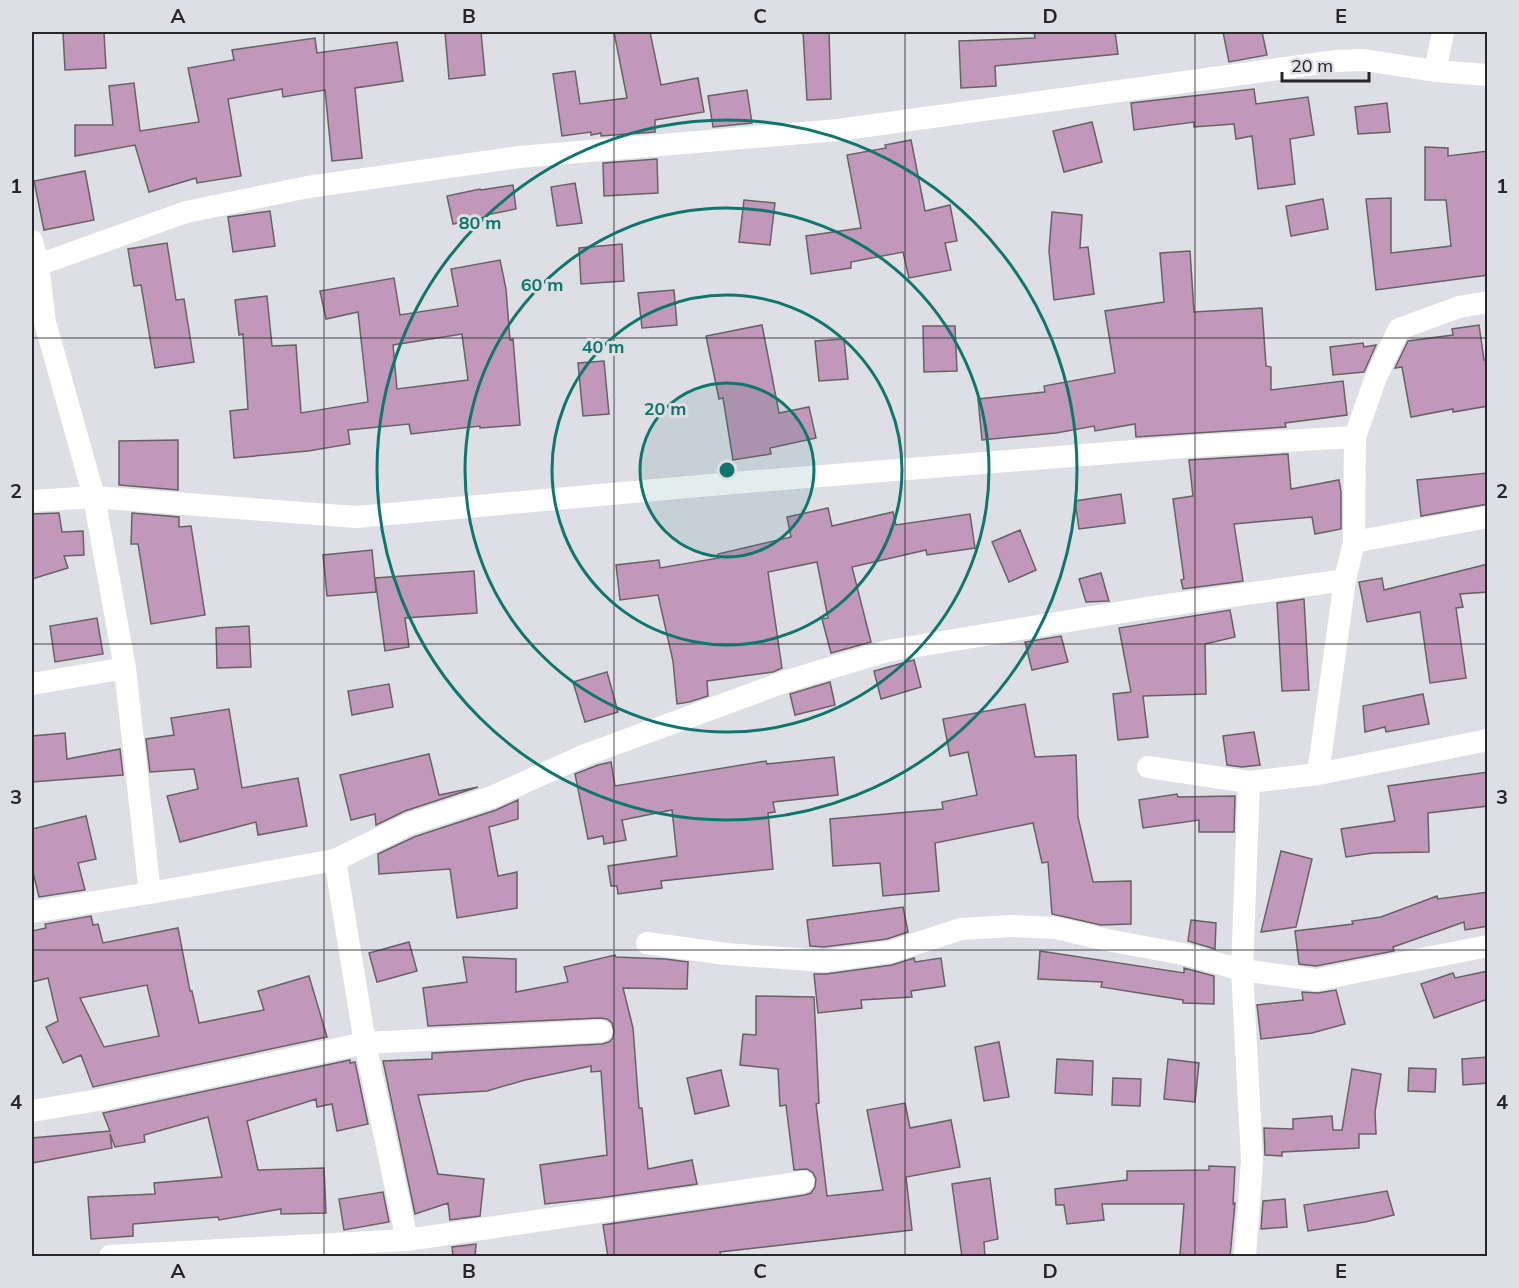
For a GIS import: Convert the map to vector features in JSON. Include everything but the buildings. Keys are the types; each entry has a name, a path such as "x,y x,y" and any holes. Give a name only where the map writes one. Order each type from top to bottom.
{"street":[{"path":"1435,71 1443,32"},
{"path":"38,265 186,212 308,188 519,157 838,130 1336,62 1364,60 1435,71 1488,75"},
{"path":"32,242 38,265 45,322 94,497 125,668 150,893"},
{"path":"1318,774 1345,580 1354,542 1355,436 1376,377 1399,329 1460,307 1488,302"},
{"path":"32,501 94,497 356,517 733,483 1196,446 1355,436"},
{"path":"1354,542 1488,517"},
{"path":"32,912 335,860 409,824 492,797 585,755 787,681 887,651 1147,608 1345,580"},
{"path":"32,684 125,668"},
{"path":"1148,767 1249,782 1318,774 1488,740"},
{"path":"1245,1257 1252,1161 1242,970 1249,782"},
{"path":"335,860 365,1043 407,1240"},
{"path":"647,943 726,954 824,962 890,952 961,929 1012,926 1056,928 1188,955 1242,970 1316,980 1488,946"},
{"path":"32,1111 104,1099 365,1043 601,1031"},
{"path":"110,1257 407,1240 803,1182"}]}
